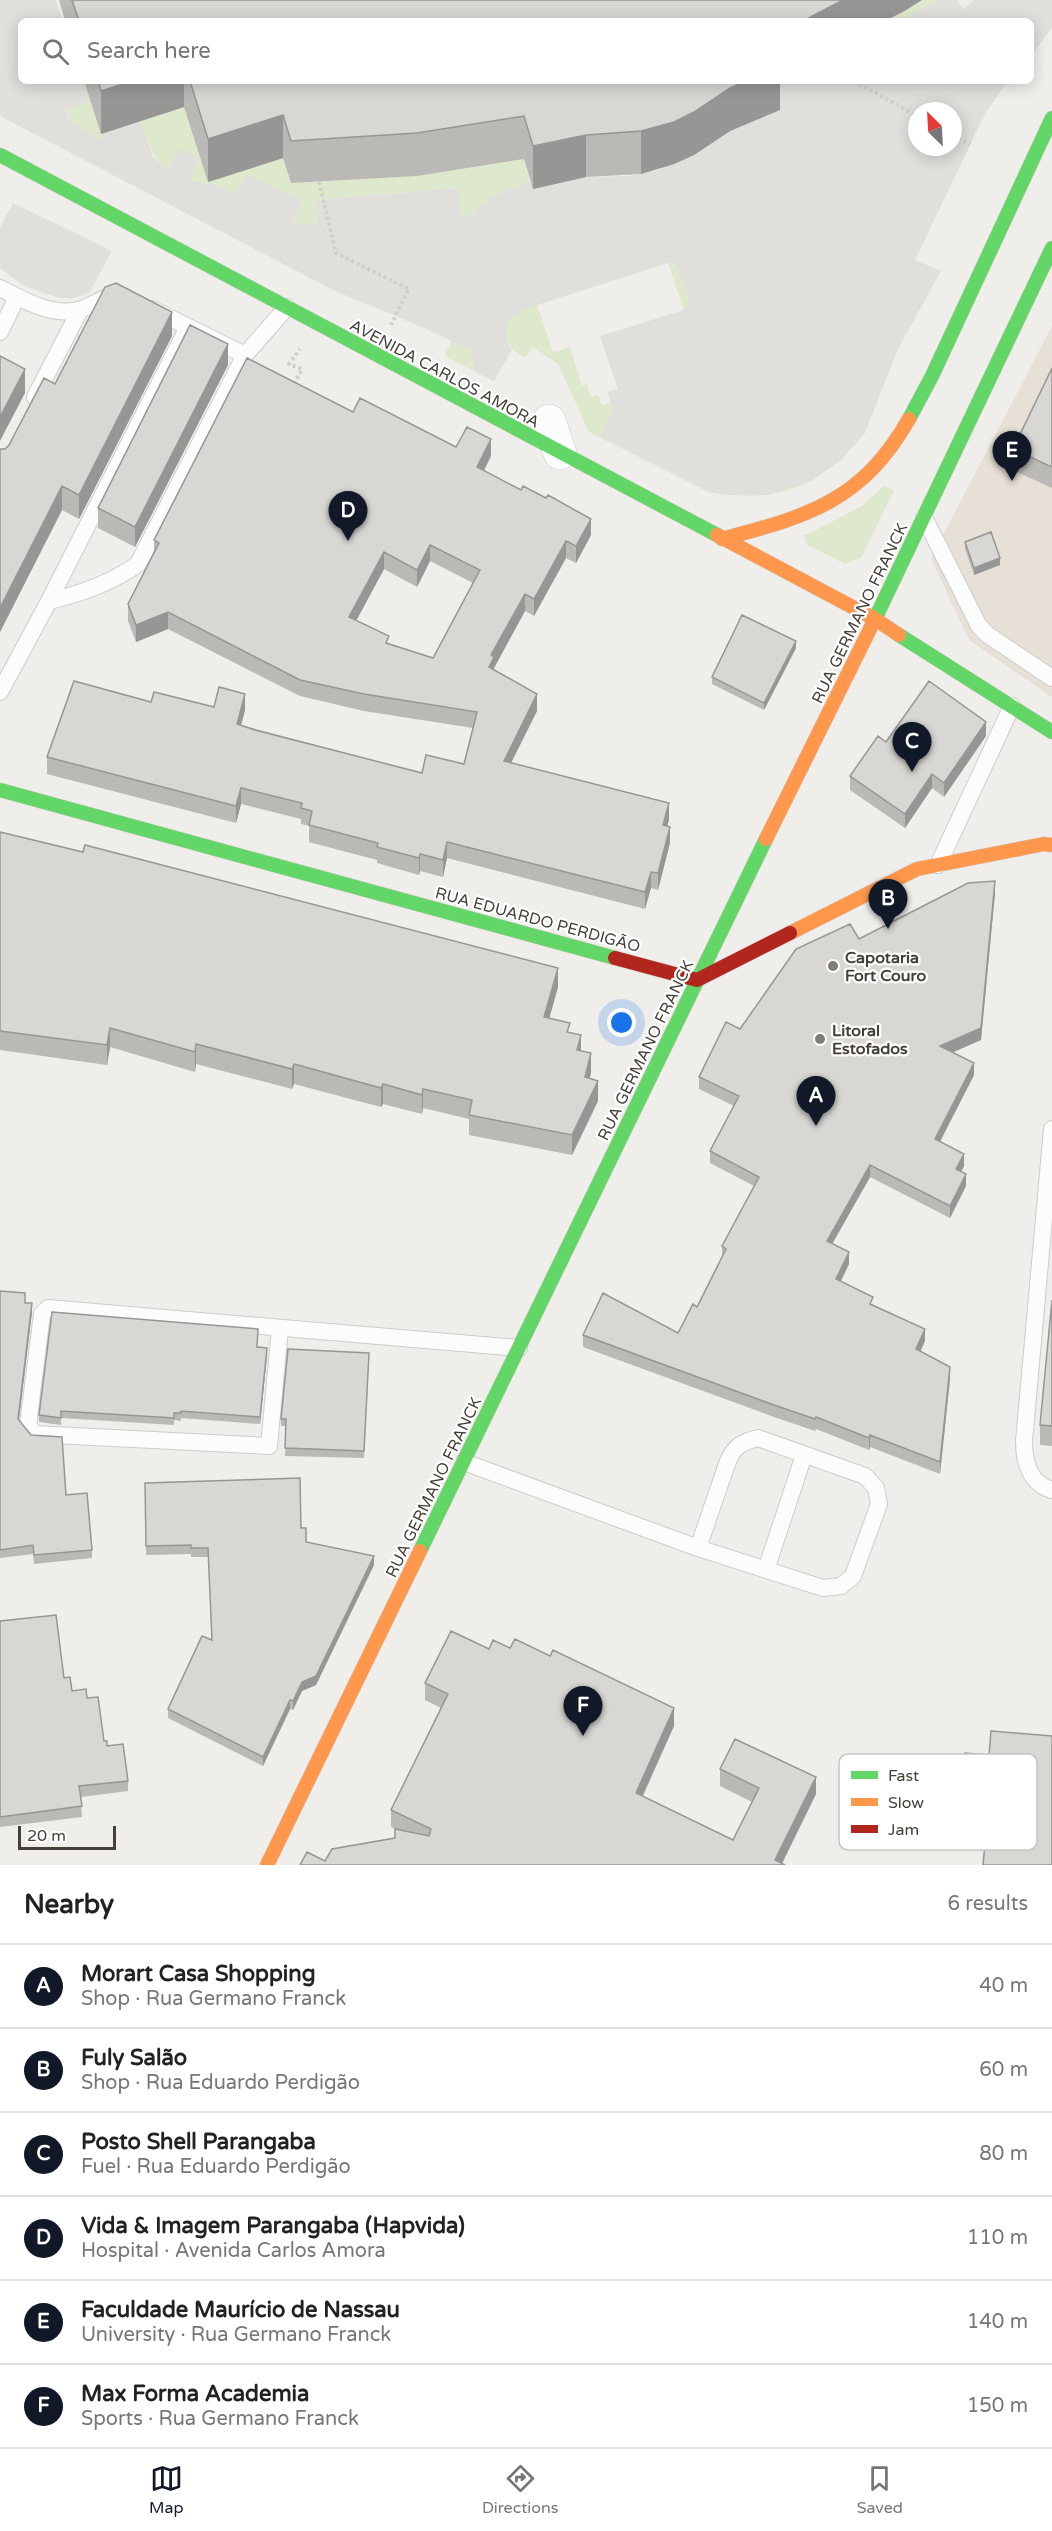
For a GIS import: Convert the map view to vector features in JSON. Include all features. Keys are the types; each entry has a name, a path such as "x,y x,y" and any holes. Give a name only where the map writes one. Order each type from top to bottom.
{"main road":[{"path":"722,539 783,523 823,508 850,490 880,462 929,382 1052,118"},
{"name":"AVENIDA CARLOS AMORA","path":"0,155 287,307 564,441 722,539 875,619 1052,732"},
{"name":"RUA GERMANO FRANCK","path":"267,1865 875,619 1052,248"},
{"name":"RUA EDUARDO PERDIGÃO","path":"0,790 697,980"},
{"path":"697,980 917,869 1044,844 1052,845"}],"lane":[{"path":"0,288 27,303 60,311 80,310 113,295 123,296 245,355"},
{"path":"0,332 17,297"},
{"path":"49,601 71,597 117,578 138,564 245,355 287,307"},
{"path":"27,413 80,310"},
{"path":"0,692 49,601 188,327"},
{"path":"923,517 979,626 988,635 1052,678"},
{"path":"938,865 1012,706"},
{"path":"1052,1130 1024,1441 1024,1455 1030,1473 1042,1487 1052,1490"},
{"path":"280,1328 269,1446 35,1434 28,1425 42,1314 48,1308 519,1348"},
{"path":"464,1462 698,1548 823,1588 841,1586 853,1576 879,1504 876,1488 865,1476 758,1438 744,1442 734,1449 698,1548"},
{"path":"766,1570 804,1455"}],"path":[{"path":"859,84 908,111"},
{"path":"962,140 970,144"},
{"path":"319,182 336,253 409,289 392,325 382,319"},
{"path":"292,387 302,369"}],"shaded area":[{"path":"0,0 56,0 62,18 18,18 18,84 84,84 89,101 66,110 68,117 79,127 103,141 101,134 140,121 153,157 167,170 179,149 199,159 189,181 217,185 236,194 246,174 303,201 293,221 302,225 318,223 317,200 458,188 460,214 471,217 480,205 496,195 530,181 534,188 586,177 628,176 658,170 694,155 730,131 779,110 772,87 778,84 1006,84 986,112 915,260 941,271 898,349 865,433 842,459 813,480 767,495 727,495 709,492 600,437 613,410 607,392 618,389 600,336 687,309 689,300 676,264 668,263 525,309 514,315 508,323 506,332 507,342 512,350 494,381 476,372 470,350 333,290 0,116"},
{"path":"937,0 957,0 963,9 974,0 1052,0 1052,28 1034,52 1034,18 906,18"},
{"path":"13,203 112,251 89,293 71,299 56,297 24,286 0,268 0,227"},
{"path":"1052,326 1052,697 969,640 931,558"}],"green space":[{"path":"922,0 937,0 906,18 891,18"},
{"path":"84,84 104,142 86,133 68,115 66,109 89,101"},
{"path":"185,107 283,158 291,183 408,175 524,159 530,181 490,199 471,217 460,214 458,188 317,200 318,223 302,225 293,222 302,202 246,175 236,194 217,187 184,181 174,176 159,162 148,143 140,121"},
{"path":"668,263 678,266 689,301 684,311"},
{"path":"537,305 553,352 570,347 582,386 587,384 591,397 598,395 602,405 610,403 613,410 865,433 831,467 797,487 778,493 758,495 709,492 589,432 558,364 532,347 526,357 514,350 507,339 506,327 514,315"},
{"path":"457,321 494,381 448,358 445,353 452,341"},
{"path":"884,486 894,490 861,558 845,564 806,544 804,536 862,506"}],"building":[{"path":"72,0 843,0 809,18 78,18"},
{"path":"99,84 123,84 101,91"},
{"path":"191,84 740,84 674,122 641,131 586,135 533,146 524,116 417,133 291,141 283,115 208,139"},
{"path":"116,283 172,312 79,495 62,486 0,608 0,449 5,449 9,445 44,378 55,384 105,287"},
{"path":"190,325 228,344 135,527 98,508"},
{"path":"0,356 25,369 0,417"},
{"path":"247,358 353,412 360,398 456,447 467,427 491,439 477,467 521,490 523,486 546,498 548,495 591,519 576,546 566,541 534,599 525,594 491,655 494,657 489,667 537,694 504,761 669,803 663,825 670,827 658,873 651,872 645,892 447,842 443,860 420,854 419,858 377,847 378,843 309,825 312,811 301,808 302,803 241,788 236,806 47,757 74,681 151,702 154,692 214,707 219,687 245,694 237,724 255,730 422,773 426,755 464,764 477,712 364,694 300,680 168,612 136,625 128,604 159,543 154,540","holes":["430,545 480,570 433,658 386,643 389,636 349,617 384,552 417,570"]},
{"path":"1052,368 1052,467 1013,449"},
{"path":"991,532 1000,558 974,568 965,542"},
{"path":"742,615 796,641 764,703 712,677"},
{"path":"929,681 986,722 944,783 932,774 905,814 850,776 878,736 886,742"},
{"path":"0,832 83,852 85,845 558,968 544,1017 570,1023 567,1032 581,1035 577,1050 591,1053 585,1077 598,1081 572,1135 469,1115 472,1100 423,1089 422,1095 383,1084 381,1088 294,1064 292,1069 196,1044 195,1052 110,1028 107,1045 0,1031"},
{"path":"995,881 981,1028 940,1046 974,1063 935,1139 964,1154 956,1169 966,1174 950,1206 870,1165 827,1241 849,1252 836,1279 873,1297 870,1304 925,1329 916,1349 950,1367 940,1462 870,1435 869,1438 816,1417 815,1419 774,1405 583,1335 603,1293 678,1333 693,1304 697,1307 726,1249 722,1246 759,1177 710,1151 739,1096 699,1077 726,1022 740,1029 796,949 850,924 859,939 968,883"},
{"path":"0,1291 25,1293 25,1303 32,1303 18,1419 31,1435 62,1437 66,1495 87,1493 92,1550 34,1555 33,1545 0,1550"},
{"path":"1052,1300 1052,1426 1040,1425"},
{"path":"52,1312 258,1329 257,1347 267,1348 260,1417 181,1411 181,1413 174,1413 174,1418 61,1411 61,1418 39,1415"},
{"path":"288,1349 369,1353 364,1451 285,1448 286,1419 281,1419"},
{"path":"300,1478 301,1528 306,1528 306,1542 374,1556 316,1676 302,1682 293,1701 290,1700 263,1757 168,1709 202,1636 212,1640 208,1548 191,1548 191,1545 146,1546 145,1483"},
{"path":"56,1615 64,1678 70,1677 72,1691 86,1689 87,1698 98,1697 104,1741 107,1741 107,1746 123,1744 128,1781 79,1786 82,1806 0,1817 0,1621"},
{"path":"451,1631 489,1649 493,1640 510,1648 515,1639 550,1656 553,1650 674,1708 636,1793 733,1840 759,1788 720,1769 735,1739 816,1777 775,1860 785,1865 300,1865 307,1852 325,1861 332,1849 395,1838 395,1829 429,1836 431,1829 391,1810 448,1694 425,1683"},
{"path":"991,1731 1052,1736 1052,1865 983,1865 984,1850 1037,1850 1037,1754 989,1754"}],"traffic: fast":[{"path":"909,419 932,376 1052,118"},
{"path":"0,155 717,535"},
{"path":"875,619 1052,248"},
{"path":"899,635 1052,732"},
{"path":"0,790 615,958"},
{"path":"420,1551 766,839"}],"traffic: slow":[{"path":"722,539 807,513 831,501 852,487 872,469 891,447 909,419"},
{"path":"717,535 875,619 899,635"},
{"path":"766,839 875,619"},
{"path":"790,933 917,869 1044,844 1052,845"},
{"path":"267,1865 420,1551"}],"traffic: jam":[{"path":"615,958 697,980 790,933"}],"place":[{"name":"Faculdade Maurício de Nassau","path":"1012,481"},
{"name":"Vida & Imagem Parangaba (Hapvida)","path":"348,541"},
{"name":"Posto Shell Parangaba","path":"912,772"},
{"name":"Fuly Salão","path":"888,929"},
{"name":"Capotaria Fort Couro","path":"833,966"},
{"name":"Litoral Estofados","path":"820,1039"},
{"name":"Morart Casa Shopping","path":"816,1126"},
{"name":"Max Forma Academia","path":"583,1736"}]}
